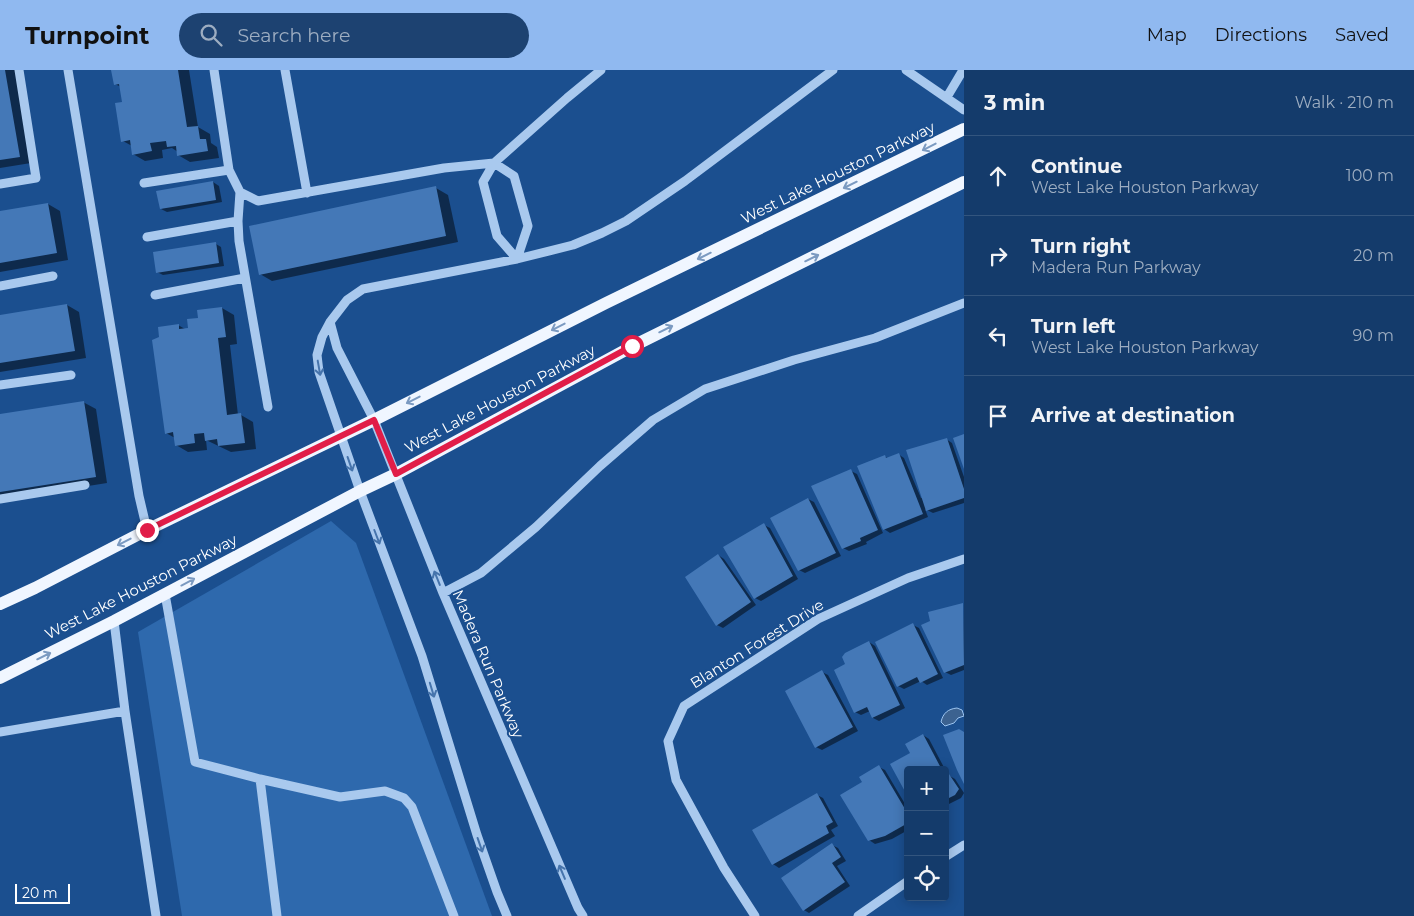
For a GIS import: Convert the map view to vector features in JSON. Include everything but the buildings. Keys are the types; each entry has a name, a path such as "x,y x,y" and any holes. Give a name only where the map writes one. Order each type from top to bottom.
{"main road":[{"name":"West Lake Houston Parkway","path":"0,604 147,530 374,420 606,302 964,129"},
{"name":"West Lake Houston Parkway","path":"0,678 114,621 360,491 396,474 632,346 964,182"}],"street":[{"path":"0,184 36,178 19,70"},
{"path":"68,70 138,496 147,530"},
{"path":"214,70 229,170 240,192 239,241 268,407"},
{"path":"285,70 307,193"},
{"path":"517,259 497,236 483,182 494,164 601,70"},
{"path":"507,916 477,835 422,656 360,491 319,372 317,354 322,336 347,300 363,289 517,259 573,245 626,221 685,181 833,70"},
{"path":"906,70 964,110"},
{"path":"947,97 963,70"},
{"path":"240,192 258,201 444,168 494,164 514,176 528,226 517,259"},
{"path":"144,183 229,170"},
{"path":"147,237 238,221"},
{"path":"0,286 53,276"},
{"path":"155,295 245,278"},
{"path":"443,594 481,573 529,533 600,466 653,420 705,389 794,360 875,338 964,303"},
{"name":"Madera Run Parkway","path":"330,322 337,348 374,420 443,594 583,916"},
{"path":"0,385 71,375"},
{"path":"0,499 85,485"},
{"name":"Blanton Forest Drive","path":"755,916 724,868 676,780 668,740 684,706 818,620 908,578 964,559"},
{"path":"165,594 195,762 340,797 385,790 404,798 412,807 454,916"},
{"path":"114,621 125,711 156,916"},
{"path":"0,732 125,711"},
{"path":"260,779 277,916"},
{"path":"949,854 964,845"},
{"path":"858,916 904,884"}],"shaded area":[{"path":"331,521 356,543 492,916 182,916 138,632"},
{"path":"957,708 962,710 964,716 958,718 954,723 945,726 941,722 943,716 949,710"}],"route":[{"path":"147,530 374,420 396,474 632,346"}]}
